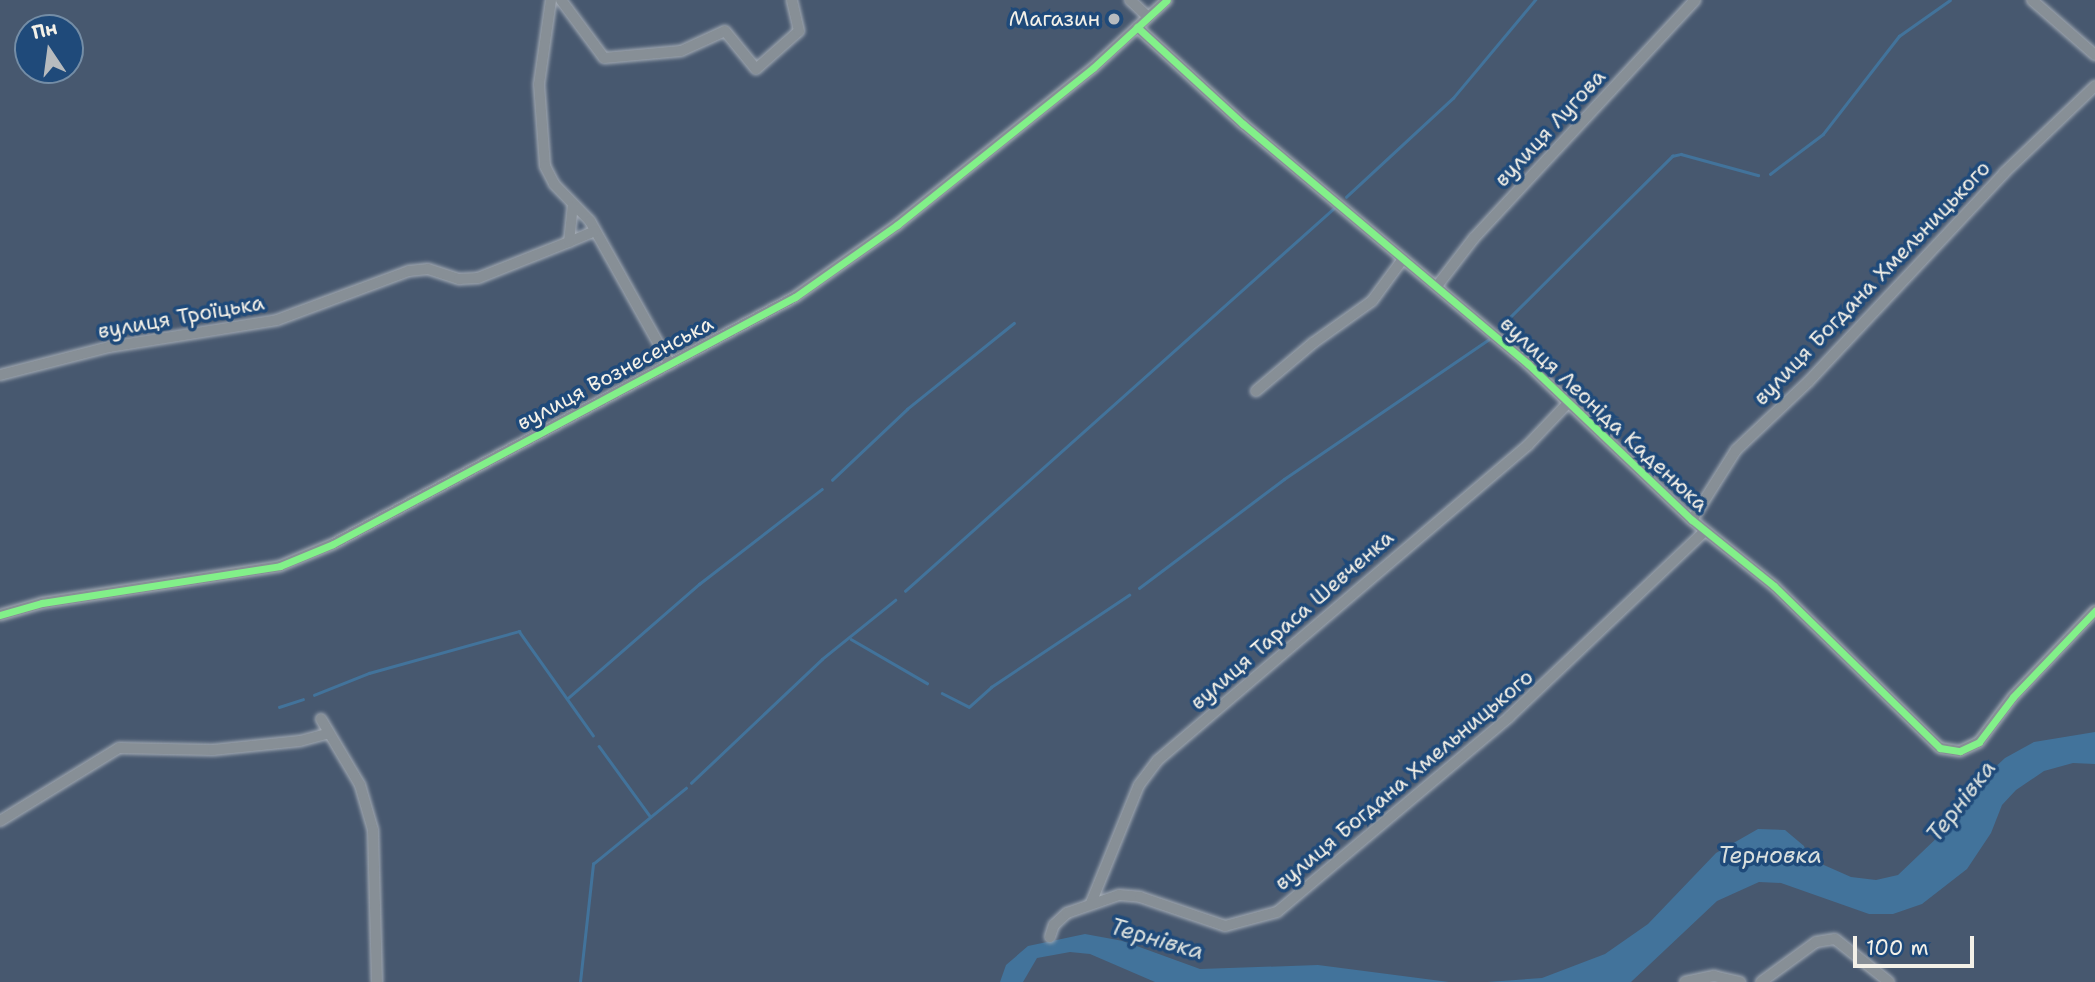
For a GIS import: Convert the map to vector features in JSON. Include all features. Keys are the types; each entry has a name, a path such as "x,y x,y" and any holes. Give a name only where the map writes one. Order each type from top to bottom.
{"street":[{"path":"551,0 539,85 539,124 548,174 595,231 670,364"},
{"path":"561,0 604,58 681,51 725,32 756,69 799,31 792,0"},
{"path":"1130,0 1147,17"},
{"name":"вулиця Вознесенська","path":"0,615 42,603 245,572 307,557 670,364 829,274 1093,68 1167,0"},
{"name":"вулиця Лугова","path":"1437,286 1474,238 1695,0"},
{"path":"2032,0 2095,55"},
{"name":"вулиця Леоніда Каденюка","path":"1137,27 1568,402 1692,520 1774,586 1946,751 1960,751 1979,742 2013,697 2095,611"},
{"name":"вулиця Богдана Хмельницького","path":"1692,520 1736,450 1809,381 2004,173 2095,86"},
{"path":"569,242 573,206"},
{"name":"вулиця Троїцька","path":"0,374 109,347 277,320 409,271 428,269 459,279 478,278 595,231"},
{"path":"1256,391 1313,342 1372,302 1403,259"},
{"name":"вулиця Тараса Шевченка","path":"1091,903 1139,785 1158,760 1528,445 1568,402"},
{"name":"вулиця Богдана Хмельницького","path":"1050,937 1062,916 1091,903 1119,895 1140,897 1225,926 1277,912 1509,717 1705,531"},
{"path":"321,719 360,785 373,830 377,982"},
{"path":"0,821 119,747 213,750 300,741 329,733"},
{"path":"1761,982 1816,942 1835,939 1889,982"},
{"path":"1685,982 1714,976 1740,982"}],"water":[{"name":"Терновка","path":"2095,732 2095,764 2073,763 2044,771 2016,790 2002,805 1991,833 1967,869 1922,904 1893,914 1869,914 1781,883 1759,882 1717,901 1631,982 1487,982 1542,978 1605,954 1648,924 1716,853 1758,829 1785,830 1804,846 1808,858 1851,877 1876,880 1898,875 1965,811 1990,772 2005,758 2034,742"},
{"path":"1085,934 1123,941 1200,969 1318,965 1449,982 1155,982 1090,954 1070,952 1037,958 1023,982 1000,982 1006,965 1028,946"}],"waterway":[{"path":"1346,197 1453,98 1535,0"},
{"path":"1770,174 1823,134 1899,36 1950,0"},
{"path":"1500,327 1672,156 1681,154 1758,175"},
{"path":"905,591 1333,209"},
{"path":"832,480 907,409 1014,323"},
{"path":"1139,588 1284,479 1488,340"},
{"path":"568,698 699,584 822,489"},
{"path":"942,693 969,707 991,687 1129,595"},
{"path":"691,783 822,659 895,600"},
{"path":"314,695 369,673 519,631 593,735"},
{"path":"851,639 927,683"},
{"path":"279,707 303,699"},
{"path":"599,746 650,816"},
{"path":"580,982 593,864 686,788"}],"cycle path":[{"path":"0,615 42,603 280,566 333,544 795,297 897,225 1093,68 1167,0"},
{"path":"1137,27 1243,124 1528,364 1692,520 1774,586 1940,748 1960,751 1979,742 2013,697 2095,611"}],"place":[{"name":"Магазин","path":"1114,19"}],"water label":[{"name":"Тернівка","path":"1961,801"},
{"name":"Тернівка","path":"1157,939"}]}
